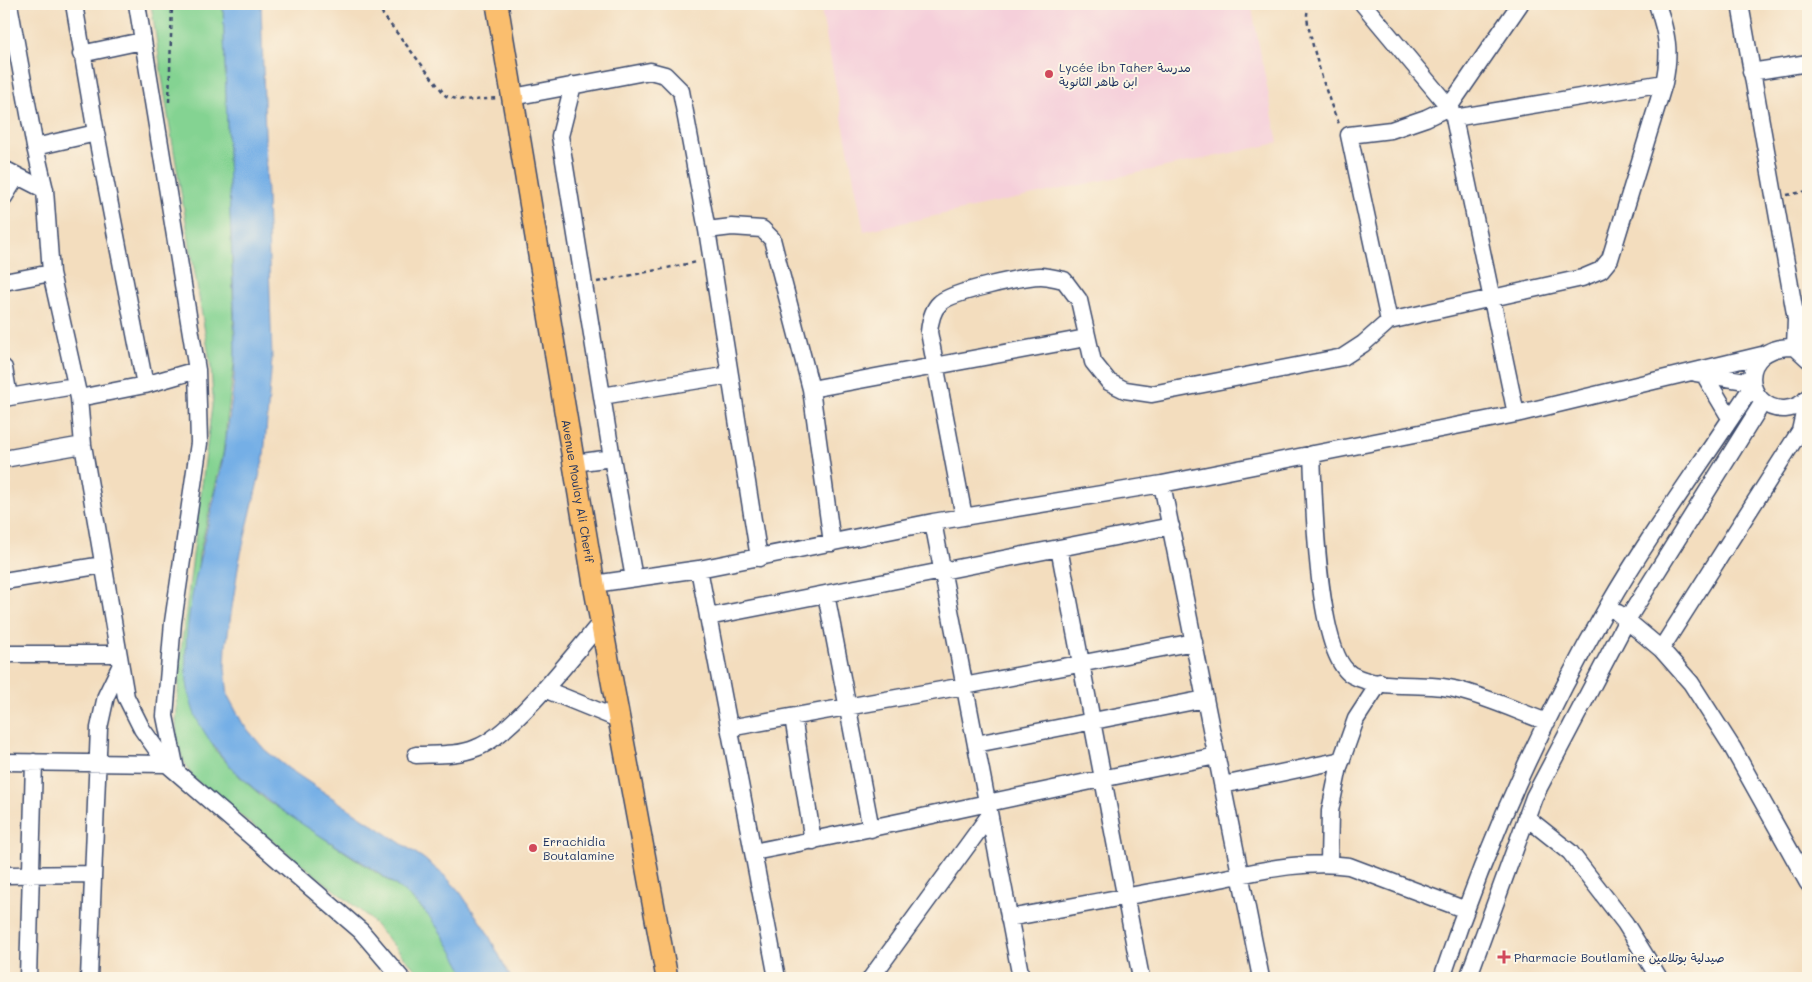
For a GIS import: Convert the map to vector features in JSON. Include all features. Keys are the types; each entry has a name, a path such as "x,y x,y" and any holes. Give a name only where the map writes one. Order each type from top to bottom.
{"main road":[{"name":"Avenue Moulay Ali Cherif","path":"497,4 594,584 667,978"}],"street":[{"path":"9,4 9,29 45,190 51,273 76,392 83,444 126,697 142,729 172,767 361,931 401,978"},
{"path":"74,4 96,133 145,385"},
{"path":"137,4 197,370 199,443 173,622 165,716 172,767"},
{"path":"1363,4 1451,113 1493,297 1516,414"},
{"path":"1451,113 1520,4"},
{"path":"964,517 929,332 931,317 939,303 952,297 1006,282 1041,276 1064,280 1079,300 1086,338 1093,362 1109,382 1125,390 1152,394 1343,357 1363,344 1389,321 1582,278 1601,270 1610,260 1664,84 1668,65 1667,35 1657,4"},
{"path":"1740,4 1796,318 1801,344 1808,359"},
{"path":"82,54 142,42"},
{"path":"1751,72 1808,63"},
{"path":"512,97 650,71 665,75 681,91 708,230 759,558"},
{"path":"1389,321 1349,135 1391,130 1426,118 1451,113 1664,84"},
{"path":"573,85 560,136 583,285 634,578"},
{"path":"35,147 96,133"},
{"path":"4,197 11,172 45,190"},
{"path":"708,230 732,227 762,230 772,239 811,389 832,543"},
{"path":"4,282 51,273"},
{"path":"811,389 934,364 1086,338"},
{"path":"594,584 699,569 933,522 1162,484 1516,414 1700,374 1762,355 1770,349 1780,346 1801,344"},
{"path":"1762,355 1752,372 1753,384 1764,402 1778,409 1794,408 1808,398"},
{"path":"4,368 7,398 145,385 197,370"},
{"path":"1700,374 1753,384"},
{"path":"1700,374 1730,418"},
{"path":"602,396 730,375"},
{"path":"1442,978 1466,910 1547,722 1608,606 1753,384"},
{"path":"1661,649 1800,431 1808,398"},
{"path":"1468,978 1534,797 1627,620 1764,402"},
{"path":"4,458 83,444"},
{"path":"1312,454 1319,564 1328,634 1335,654 1344,668 1364,680 1453,689 1547,722"},
{"path":"574,463 612,458"},
{"path":"1162,484 1261,978"},
{"path":"933,522 1021,978"},
{"path":"708,617 1171,526"},
{"path":"1059,548 1141,978"},
{"path":"4,581 104,565"},
{"path":"699,569 777,978"},
{"path":"826,594 871,829"},
{"path":"1608,606 1661,649 1690,683 1732,747 1808,883"},
{"path":"416,755 458,753 478,748 504,730 544,689 602,622"},
{"path":"729,728 1194,642"},
{"path":"4,654 119,661"},
{"path":"89,978 96,763 99,728 106,696 119,661"},
{"path":"1329,863 1330,811 1342,760 1356,719 1380,682"},
{"path":"544,689 618,719"},
{"path":"976,744 1206,699"},
{"path":"793,717 813,840"},
{"path":"753,852 871,829 988,810 1103,777 1217,756"},
{"path":"1223,785 1342,760"},
{"path":"4,762 96,763 172,767"},
{"path":"28,978 34,762"},
{"path":"871,978 988,810"},
{"path":"1526,817 1570,852 1625,923 1659,978"},
{"path":"1009,918 1304,864 1329,863 1349,866 1466,910"},
{"path":"4,875 93,874"}],"path":[{"path":"169,102 172,4"},
{"path":"380,4 383,15 446,96 464,101 512,97"},
{"path":"1309,4 1307,16 1326,87 1338,123 1349,135"},
{"path":"1774,198 1808,191"},
{"path":"583,285 712,259"}],"shaded area":[{"name":"Lycée ibn Taher مدرسة ابن طاهر الثانوية","path":"820,4 1251,4 1278,143 864,231"}],"green space":[{"path":"151,4 223,4 235,355 223,454 199,555 188,686 197,719 216,751 240,777 266,800 404,891 431,918 455,954 467,978 423,978 367,916 193,778 183,760 177,741 176,722 181,650 213,398 211,367"}],"water":[{"path":"223,4 261,4 272,359 264,456 239,562 226,646 225,668 228,696 243,724 265,750 289,769 423,858 446,877 460,892 487,932 511,978 467,978 431,919 402,890 291,817 240,776 218,751 199,723 189,694 186,661 188,626 194,588 224,451 235,364"}],"place":[{"name":"Lycée ibn Taher مدرسة ابن طاهر الثانوية","path":"1049,74"},
{"name":"Errachidia Boutalamine","path":"533,848"},
{"name":"Pharmacie Boutlamine صيدلية بوتلامين","path":"1504,957"}]}
